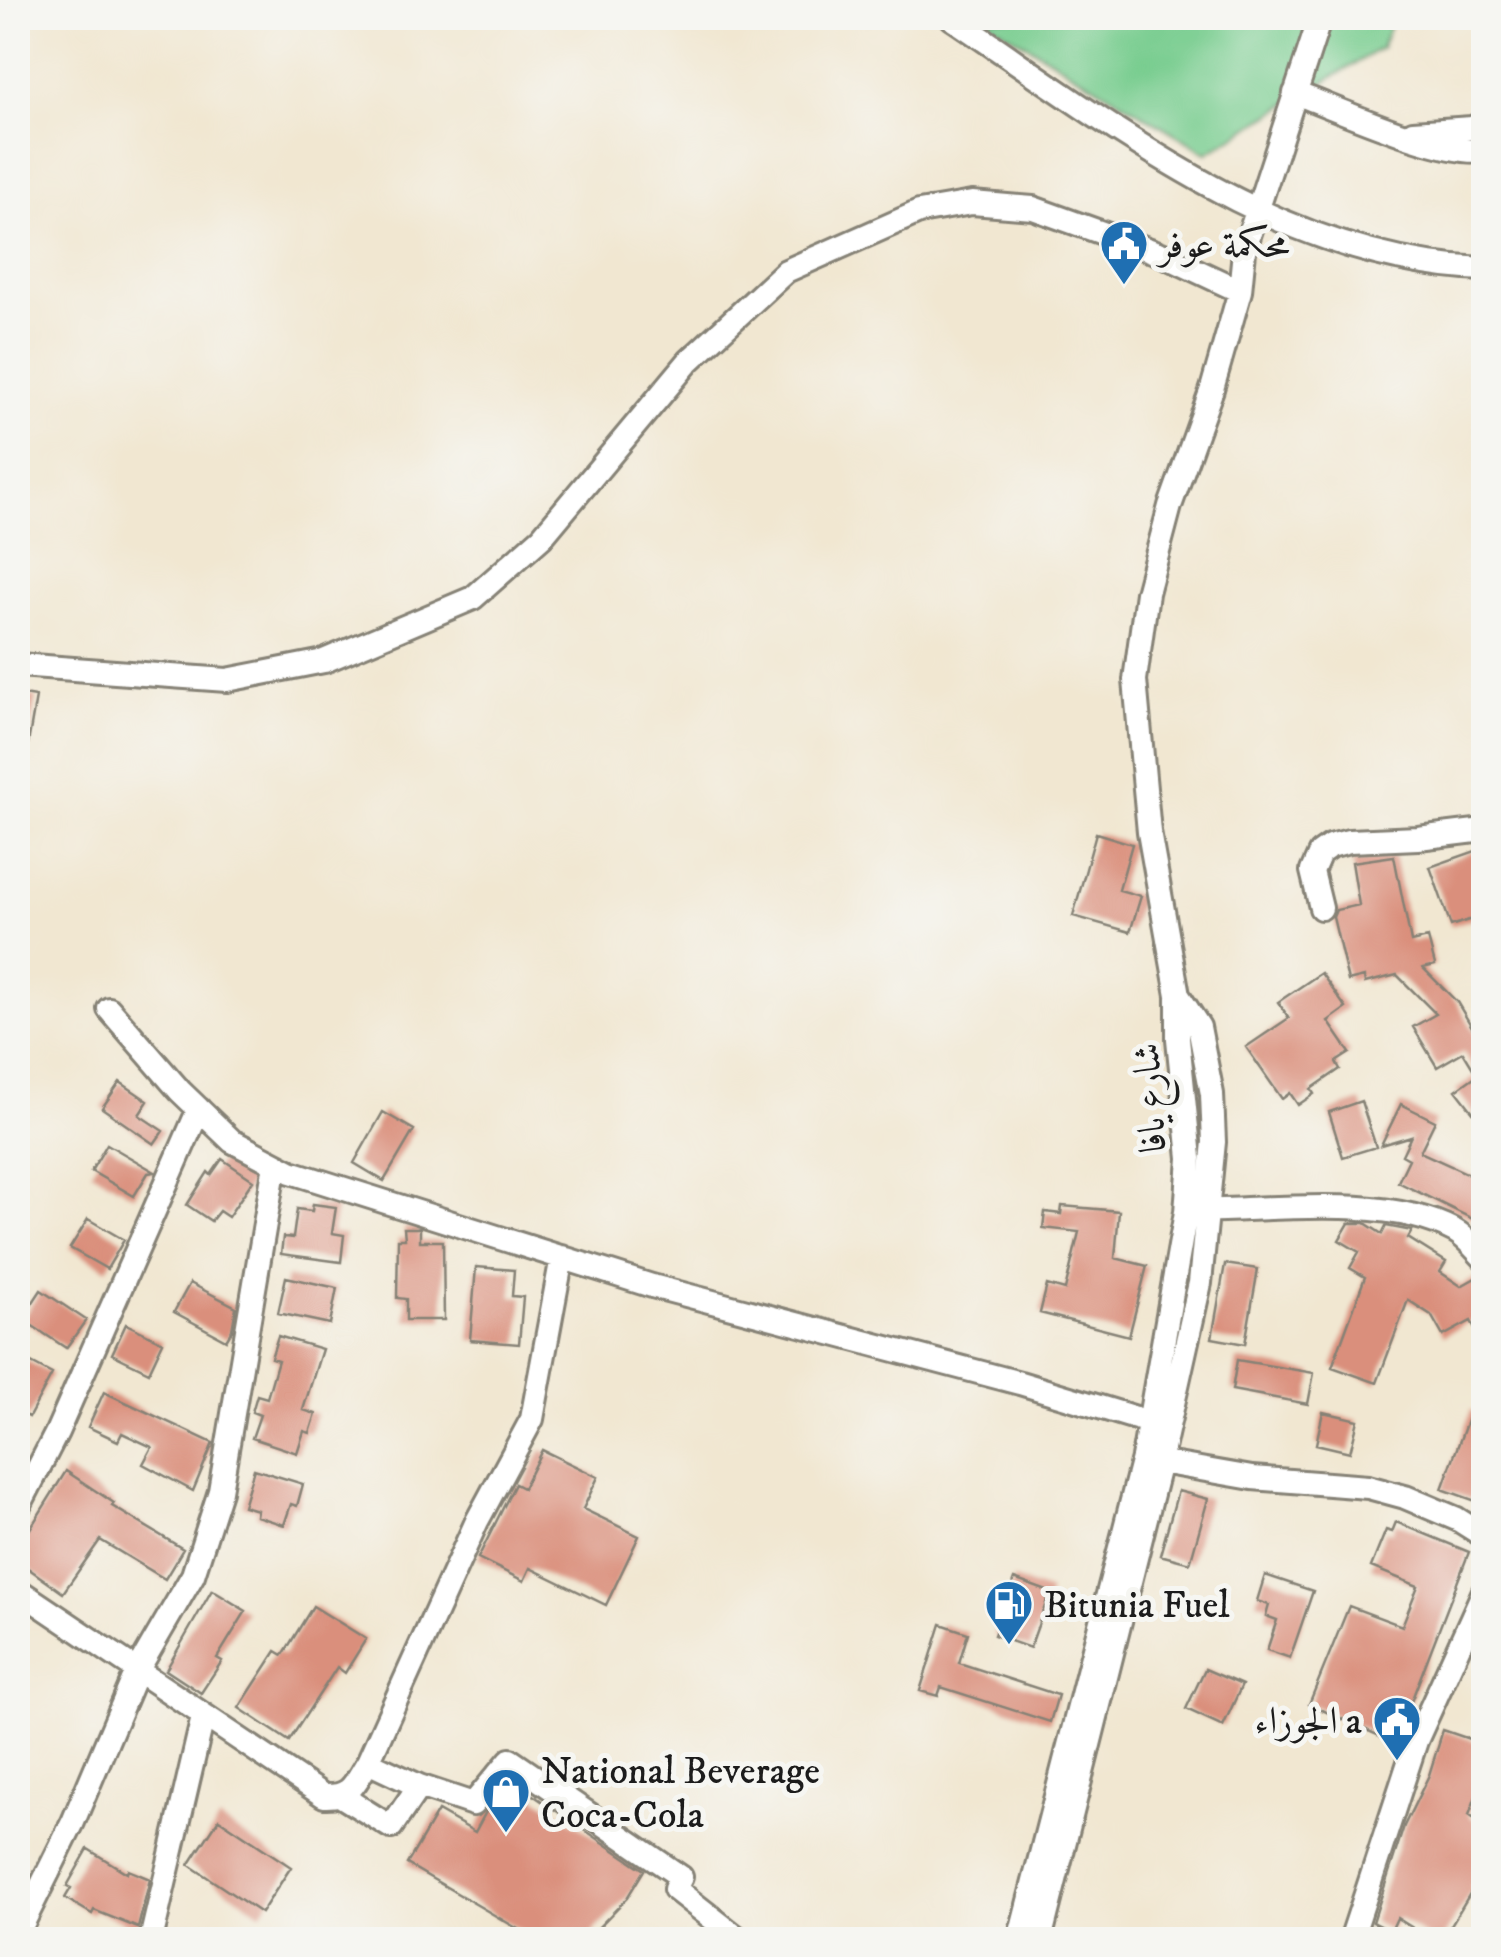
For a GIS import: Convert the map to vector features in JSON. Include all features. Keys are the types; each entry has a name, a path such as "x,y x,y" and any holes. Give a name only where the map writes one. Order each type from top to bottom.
{"street":[{"path":"952,18 1160,159 1256,212 1382,255 1484,270"},
{"name":"شارع يافا","path":"1020,1940 1143,1458 1198,1211 1178,1040 1178,994 1149,832 1135,680 1147,593 1170,506 1212,390 1240,292 1244,251 1320,18"},
{"path":"1296,92 1435,146 1484,150"},
{"path":"1404,132 1472,128 1484,123"},
{"path":"18,665 226,680 324,661 473,598 542,537 689,361 786,271 920,212 972,203 1033,208 1161,254 1240,292"},
{"path":"1321,908 1312,871 1320,853 1330,846 1349,841 1484,830"},
{"path":"109,1009 232,1141 291,1172 652,1286 1020,1383 1149,1422"},
{"path":"18,1508 58,1432 199,1109"},
{"path":"18,1932 26,1897 73,1822 136,1672 193,1576 220,1491 275,1164"},
{"path":"1040,1940 1160,1462 1200,1283 1198,1211 1365,1207 1404,1214 1457,1232 1484,1258"},
{"path":"341,1796 351,1789 368,1762 477,1521 532,1419 562,1257"},
{"path":"1160,1462 1252,1478 1368,1486 1440,1512 1484,1536"},
{"path":"18,1590 324,1796 341,1796 391,1826 418,1786"},
{"path":"1352,1940 1416,1741 1484,1591"},
{"path":"151,1940 203,1717"},
{"path":"368,1762 418,1786 473,1804 510,1760 680,1877 675,1889 740,1940"}],"green space":[{"path":"982,18 1393,18 1381,48 1207,153"}],"building":[{"path":"18,694 36,697 25,761 18,760"},
{"path":"1096,833 1132,844 1119,890 1141,896 1130,932 1073,916"},
{"path":"1484,848 1484,915 1451,926 1430,867"},
{"path":"1394,856 1411,942 1428,938 1435,965 1423,968 1457,1002 1484,1047 1484,1126 1456,1090 1477,1075 1463,1052 1437,1067 1413,1027 1436,1014 1397,975 1365,983 1364,977 1348,981 1333,917 1336,910 1359,905 1352,862"},
{"path":"1321,973 1346,1008 1328,1021 1350,1053 1336,1062 1340,1069 1311,1089 1314,1094 1298,1105 1290,1093 1282,1099 1246,1047 1289,1018 1278,1002"},
{"path":"120,1082 148,1101 139,1115 163,1131 154,1144 102,1108"},
{"path":"1361,1101 1376,1147 1343,1157 1329,1112"},
{"path":"1401,1104 1435,1121 1420,1152 1484,1181 1484,1208 1477,1221 1398,1182 1409,1159 1402,1155 1411,1136 1381,1145"},
{"path":"383,1112 414,1130 384,1181 354,1163"},
{"path":"107,1144 155,1172 148,1173 134,1196 91,1171"},
{"path":"222,1159 253,1180 228,1217 219,1211 211,1221 187,1205 208,1172 211,1175"},
{"path":"313,1204 336,1207 332,1233 344,1235 341,1262 281,1254 283,1237 293,1238 297,1209 312,1211"},
{"path":"1062,1206 1119,1211 1115,1258 1147,1266 1129,1336 1040,1313 1047,1285 1065,1290 1079,1232 1043,1228 1045,1212 1061,1214"},
{"path":"88,1219 124,1240 107,1269 70,1248"},
{"path":"1349,1223 1365,1223 1382,1234 1386,1226 1412,1231 1408,1238 1446,1262 1440,1272 1461,1286 1479,1276 1484,1285 1484,1345 1471,1321 1443,1336 1431,1315 1408,1300 1377,1383 1332,1367 1365,1277 1350,1268 1359,1252 1339,1240"},
{"path":"404,1228 420,1228 420,1241 443,1241 444,1320 406,1320 406,1299 397,1298 398,1239 405,1239"},
{"path":"1225,1264 1258,1269 1245,1344 1212,1338"},
{"path":"476,1267 514,1270 512,1296 523,1297 519,1344 470,1340"},
{"path":"286,1277 337,1288 330,1324 278,1313"},
{"path":"190,1283 236,1307 226,1340 174,1312"},
{"path":"41,1290 86,1320 66,1348 22,1319"},
{"path":"126,1324 163,1342 149,1372 112,1354"},
{"path":"278,1336 322,1349 303,1410 316,1414 310,1433 304,1431 297,1453 252,1438 260,1415 252,1412 257,1395 267,1398 278,1360 271,1358"},
{"path":"18,1356 52,1374 29,1417 18,1411"},
{"path":"1237,1360 1314,1373 1308,1404 1232,1390"},
{"path":"104,1392 213,1443 193,1491 143,1464 152,1447 122,1433 118,1441 88,1427"},
{"path":"1471,1410 1484,1415 1484,1504 1442,1489"},
{"path":"1323,1412 1358,1420 1350,1452 1316,1444"},
{"path":"542,1450 598,1477 583,1509 639,1536 606,1605 530,1568 524,1581 478,1558 515,1484 523,1488"},
{"path":"254,1469 303,1484 297,1506 291,1504 284,1525 256,1516 257,1510 243,1506"},
{"path":"66,1471 114,1503 112,1506 183,1549 165,1579 100,1540 63,1593 18,1561 18,1548"},
{"path":"1178,1491 1208,1499 1190,1563 1160,1555"},
{"path":"1396,1522 1469,1552 1395,1743 1309,1704 1349,1606 1402,1626 1418,1586 1371,1567 1386,1530 1392,1532"},
{"path":"1265,1575 1313,1591 1290,1658 1267,1650 1277,1620 1266,1616 1269,1605 1257,1601"},
{"path":"1014,1579 1050,1592 1030,1648 994,1635"},
{"path":"212,1590 246,1611 217,1658 222,1661 201,1693 166,1670"},
{"path":"313,1606 366,1639 345,1673 337,1667 289,1741 239,1708 276,1651 283,1655"},
{"path":"941,1624 968,1633 959,1663 1058,1695 1050,1722 941,1687 938,1696 920,1691"},
{"path":"1205,1669 1242,1685 1223,1726 1186,1709"},
{"path":"1443,1730 1484,1744 1484,1775 1469,1815 1484,1826 1484,1860 1471,1885 1474,1887 1442,1940 1432,1940 1397,1918 1391,1931 1373,1922 1404,1826 1429,1775"},
{"path":"512,1781 644,1870 627,1898 586,1940 537,1940 407,1864 438,1811 475,1832 487,1810"},
{"path":"219,1819 291,1867 261,1913 189,1865"},
{"path":"88,1849 127,1873 128,1870 150,1879 138,1928 94,1910 92,1914 65,1898 71,1888 67,1886"}],"place":[{"name":"محكمة عوفر","path":"1124,286"},
{"name":"Bitunia Fuel","path":"1009,1646"},
{"name":"الجوزاء a","path":"1397,1762"},
{"name":"National Beverage Coca-Cola","path":"506,1834"}]}
